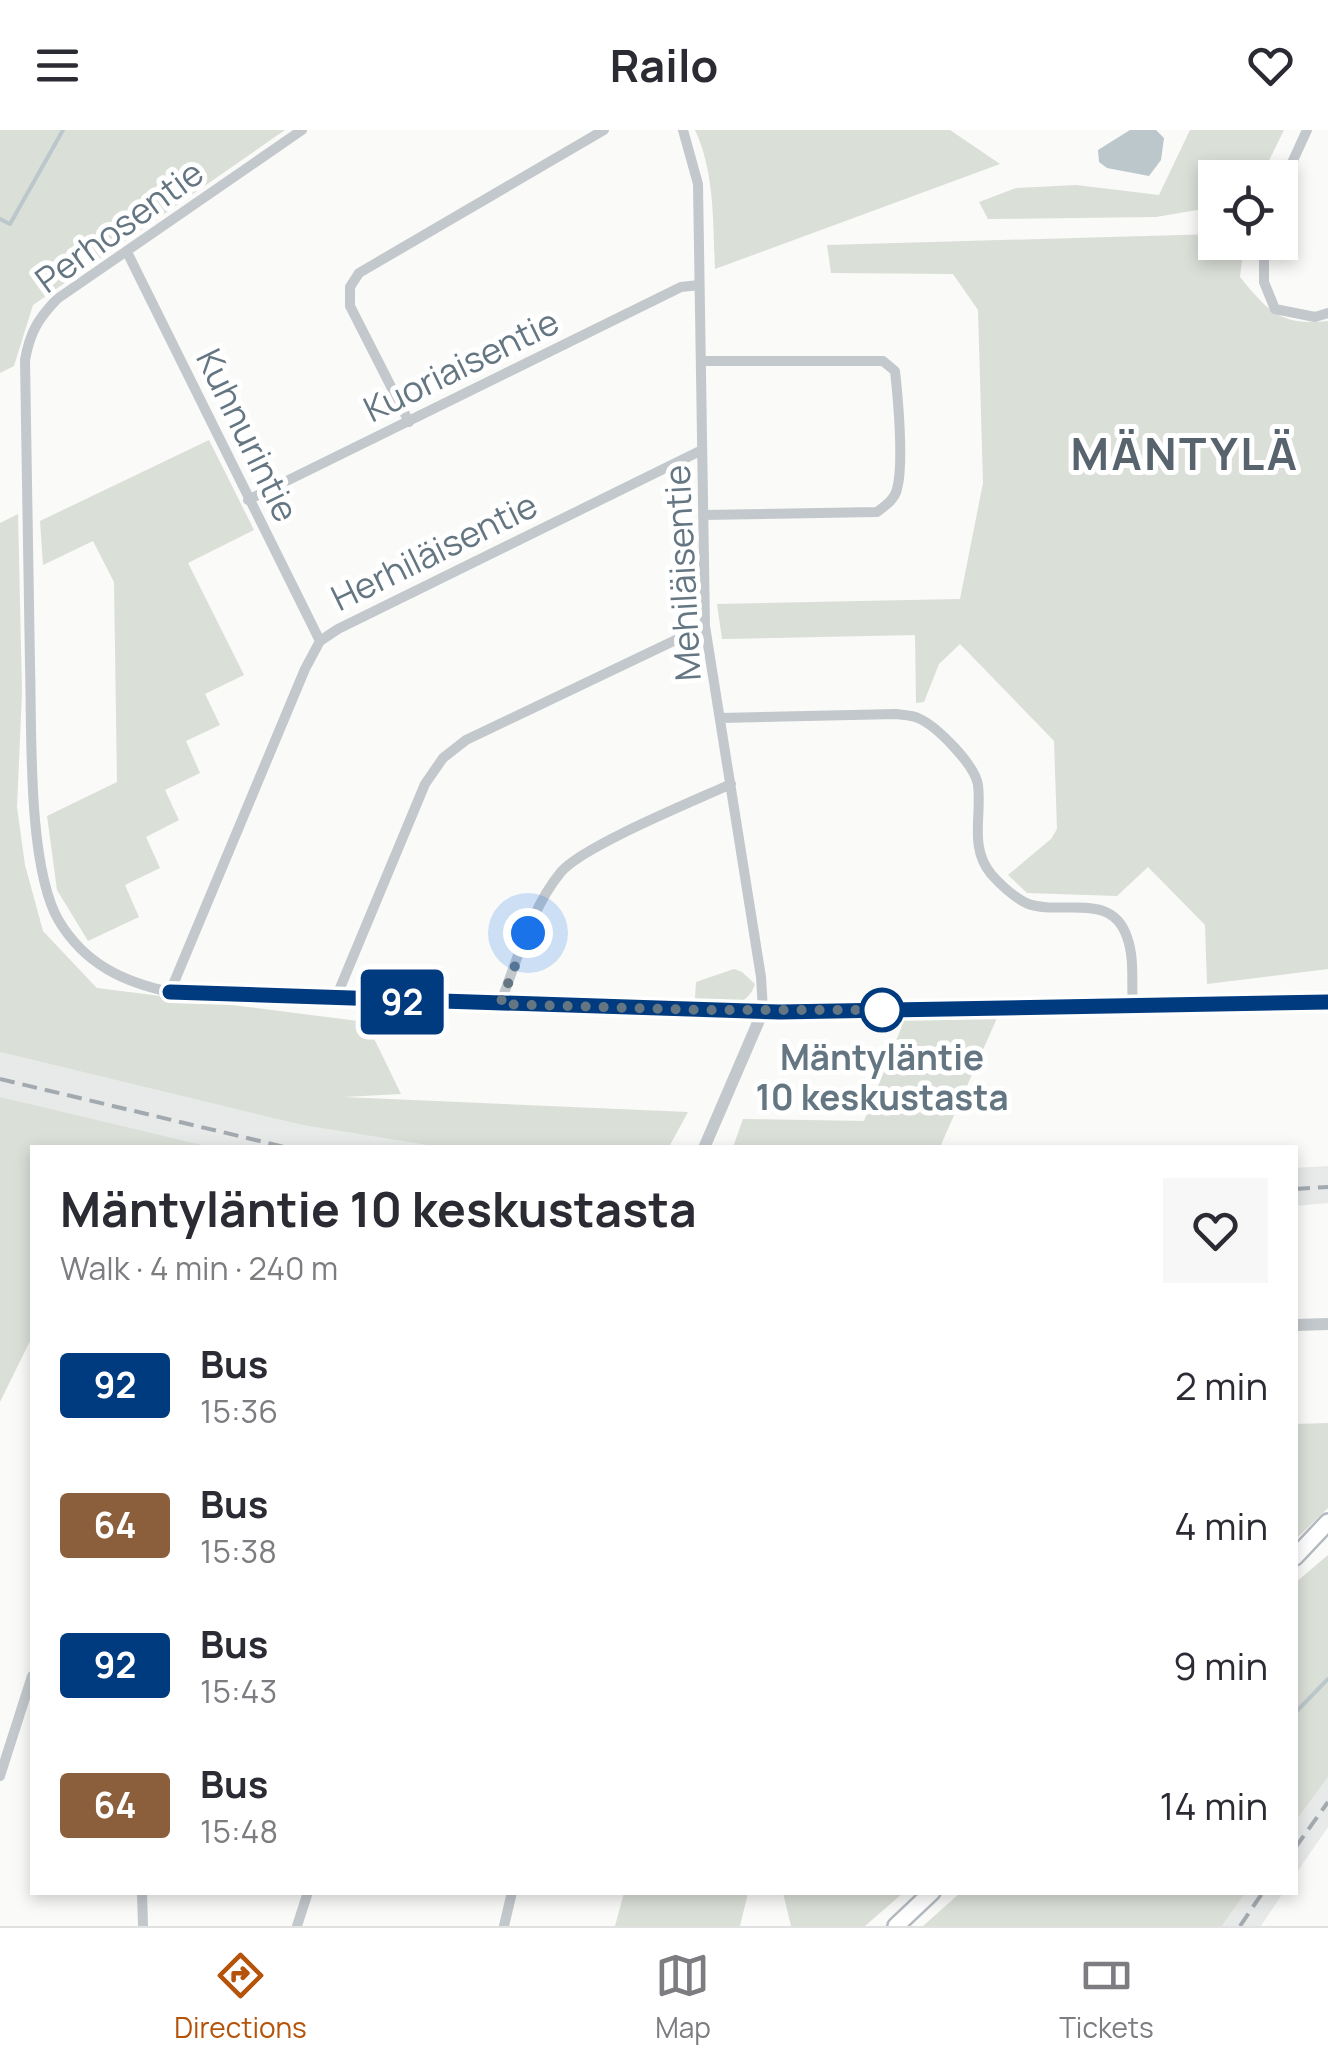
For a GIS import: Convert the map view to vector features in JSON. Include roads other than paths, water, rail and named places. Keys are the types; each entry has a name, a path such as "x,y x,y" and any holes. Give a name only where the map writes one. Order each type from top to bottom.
{"main road":[{"path":"1298,1555 1328,1522"},
{"path":"1298,1556 1328,1533"},
{"path":"896,1926 929,1895"}],"street":[{"name":"Perhosentie","path":"170,992 117,977 83,952 58,919 44,880 36,815 25,360 35,322 57,299 302,130"},
{"path":"409,422 350,306 350,287 359,272 604,130"},
{"name":"Mehiläisentie","path":"684,130 698,184 705,626 763,1010"},
{"path":"1293,160 1306,130"},
{"name":"Kuhnurintie","path":"127,252 320,640"},
{"path":"1264,260 1264,282 1275,309 1314,317 1328,313"},
{"name":"Kuoriaisentie","path":"248,500 680,287 699,285"},
{"path":"702,361 882,360 895,371 899,402 898,491 877,512 703,515"},
{"name":"Herhiläisentie","path":"170,992 320,640 702,450"},
{"path":"336,1000 425,784 444,758 466,740 705,626"},
{"path":"720,718 896,714 916,716 932,726 970,766 978,782 978,848 988,871 1026,902 1098,907 1113,916 1126,932 1131,952 1133,1006"},
{"path":"500,1004 543,898 563,868 591,850 731,784"},
{"path":"170,992 763,1010 1328,1002"},
{"path":"705,1145 763,1010"},
{"path":"1298,1325 1328,1324"},
{"path":"0,1776 30,1682"},
{"path":"142,1895 143,1926"},
{"path":"297,1926 307,1895"},
{"path":"504,1926 511,1895"}],"waterway":[{"path":"0,219 10,224 63,130"},
{"path":"1298,1710 1328,1679"}],"railway":[{"path":"0,1079 276,1145"},
{"path":"1298,1189 1328,1187"},
{"path":"1298,1844 1328,1802"},
{"path":"1240,1926 1261,1895"}],"place":[{"name":"Mäntyläntie 10 keskustasta","path":"882,1010"}],"district":[{"name":"MÄNTYLÄ","path":"1185,453"}]}
